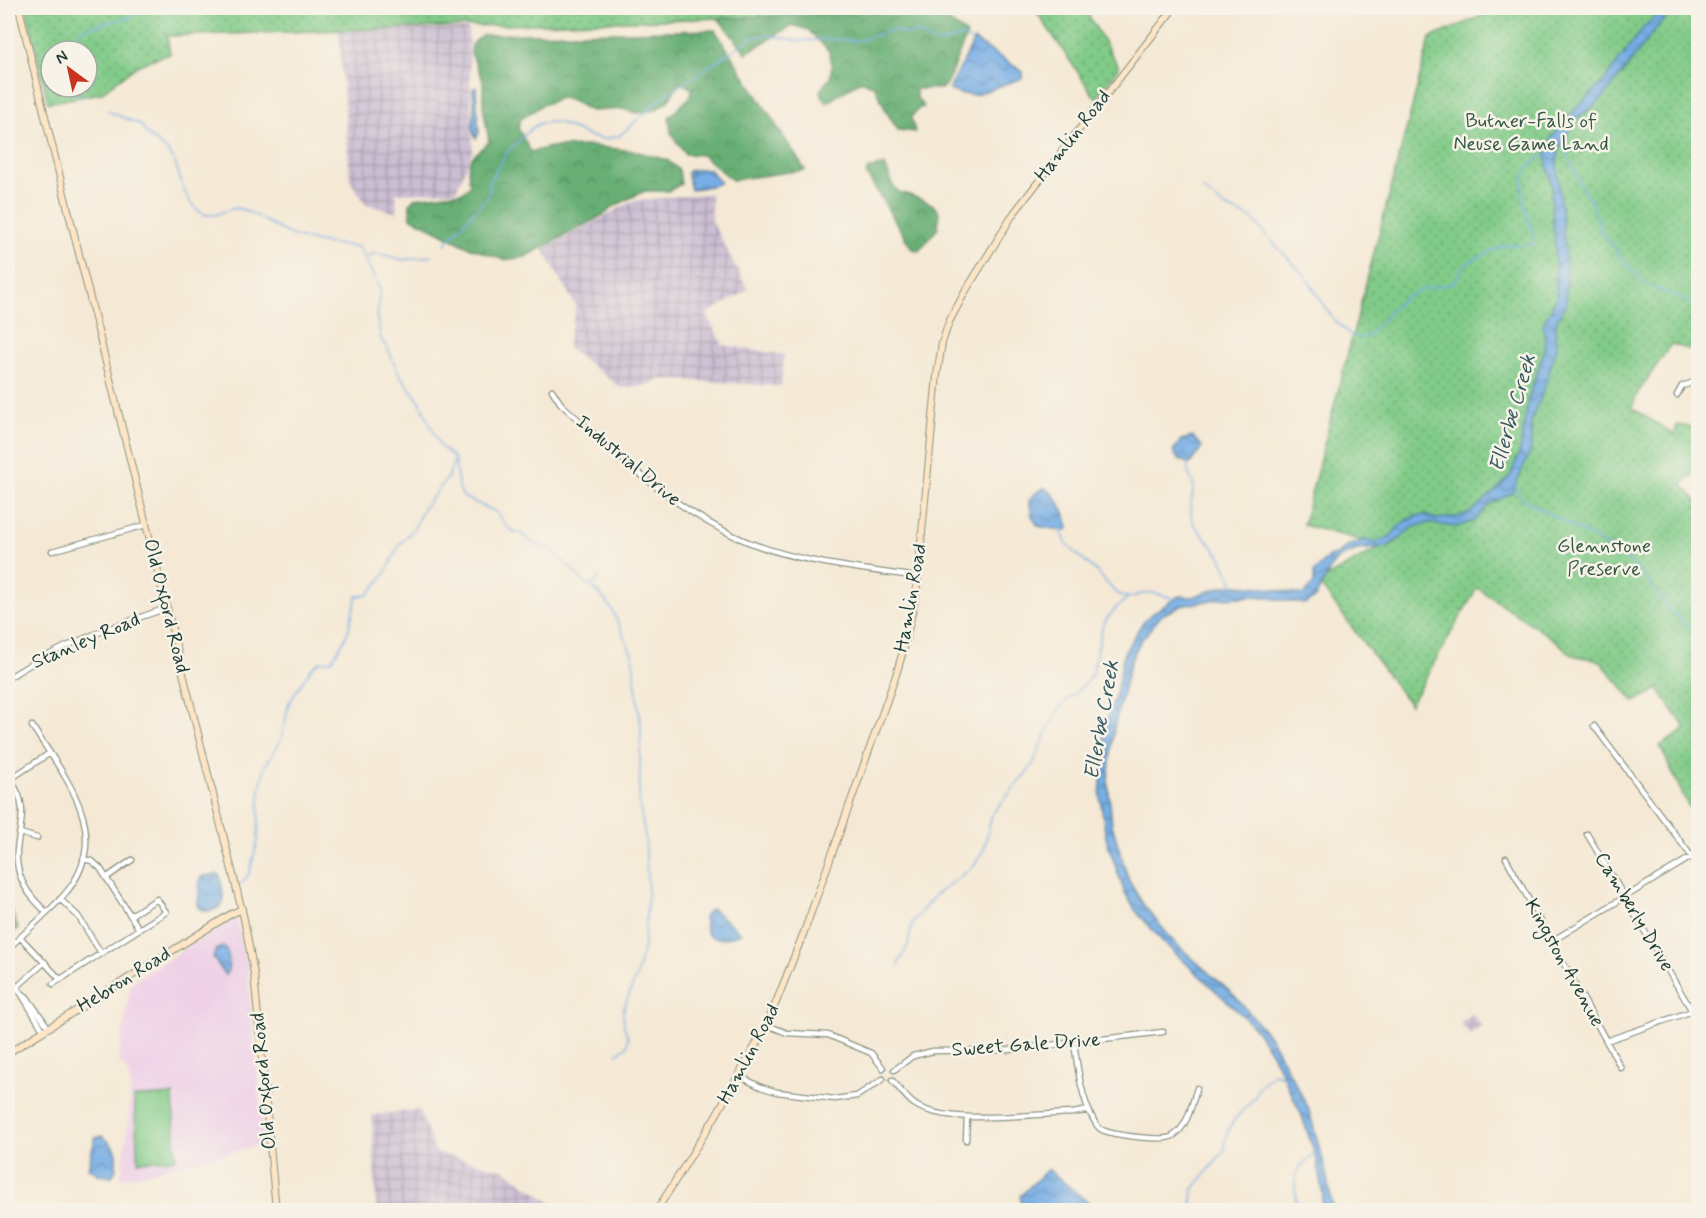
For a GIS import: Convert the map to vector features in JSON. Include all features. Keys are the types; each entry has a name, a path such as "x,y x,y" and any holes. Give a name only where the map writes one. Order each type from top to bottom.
{"street":[{"name":"Old Oxford Road","path":"20,8 242,909 254,974 276,1210"},
{"name":"Hamlin Road","path":"659,1210 767,1025 804,932 896,675 912,618 937,375 942,343 949,322 1021,201 1174,8"},
{"path":"1677,395 1682,386 1698,381"},
{"name":"Industrial Drive","path":"552,390 561,404 663,494 693,514 738,537 758,546 811,560 918,577"},
{"path":"52,551 146,525"},
{"name":"Stanley Road","path":"8,678 78,640 167,608"},
{"path":"8,949 60,899 72,884 83,859 86,838 81,807 76,795 32,726"},
{"path":"1594,726 1698,865"},
{"path":"46,912 29,893 21,879 16,857 23,813 21,798 9,779 50,753"},
{"path":"20,833 37,838"},
{"name":"Camberly Drive","path":"1587,834 1698,1021"},
{"path":"1552,941 1698,853"},
{"name":"Kingston Avenue","path":"1506,858 1621,1068"},
{"path":"83,859 95,863 139,929"},
{"path":"106,878 132,860"},
{"path":"60,899 78,916 101,953"},
{"path":"53,984 166,912 157,899 131,915"},
{"name":"Hebron Road","path":"8,1053 242,909"},
{"path":"20,937 60,979"},
{"path":"18,989 45,962"},
{"path":"8,977 27,997 46,1029"},
{"path":"1606,1041 1698,1009"},
{"path":"767,1025 787,1033 828,1035 871,1053 884,1068"},
{"name":"Sweet Gale Drive","path":"894,1070 913,1056 933,1051 1008,1050 1163,1032"},
{"path":"1074,1042 1079,1076 1089,1110 1097,1125 1106,1132 1168,1139 1176,1134 1185,1122 1197,1088"},
{"path":"884,1068 889,1067 894,1070 895,1075 892,1080"},
{"path":"883,1079 881,1073 884,1068"},
{"path":"739,1076 761,1087 783,1093 835,1099 857,1096 883,1079"},
{"path":"883,1079 892,1080"},
{"path":"892,1080 908,1098 925,1110 943,1115 967,1117 1073,1113 1089,1110"},
{"path":"966,1140 967,1117"}],"shaded area":[{"path":"468,28 473,150 456,191 396,193 397,213 366,204 350,181 339,31"},
{"path":"711,193 712,221 748,290 706,314 723,345 784,355 781,386 659,379 648,385 621,388 567,347 576,306 543,249 633,201"},
{"path":"236,919 247,966 264,1144 120,1179 131,1087 127,1071 118,1059 131,983 230,920"},
{"path":"1472,1014 1482,1026 1470,1035 1460,1023"},
{"path":"419,1110 435,1152 505,1170 561,1210 376,1210 372,1115"}],"green space":[{"path":"26,8 1032,8 167,36 170,54 137,66 99,93 99,39 39,39 39,64"},
{"path":"942,8 935,12 967,34 947,83 941,89 916,89 916,97 924,107 919,108 911,117 915,132 898,130 875,87 862,80 826,103 820,90 830,78 832,64 829,51 808,30 793,25 746,53 717,17"},
{"path":"1034,8 1084,8 1119,67 1096,99"},
{"name":"Butner-Falls of Neuse Game Land","path":"1500,8 1698,8 1698,352 1671,344 1637,394 1632,408 1675,435 1676,425 1692,427 1698,422 1698,470 1682,484 1698,502 1698,802 1689,808 1660,746 1686,729 1658,689 1634,702 1600,661 1572,655 1556,641 1477,588 1410,705 1318,582 1382,546 1303,525 1430,38"},
{"path":"715,30 805,170 732,180 702,155 685,154 671,133 669,117 690,97 691,88 680,82 668,101 655,110 636,113 623,109 591,111 571,100 561,98 542,105 520,120 518,128 531,152 551,147 590,146 635,151 667,160 679,170 681,184 669,191 645,191 525,257 504,260 466,246 410,217 410,203 414,198 463,192 470,185 468,170 470,160 489,142 483,106 483,80 471,53 472,44 482,35"},
{"path":"47,99 69,99 48,103"},
{"path":"885,165 893,186 900,193 932,204 939,212 938,228 919,251 912,249 866,173 869,169"},
{"path":"8,902 18,928 8,937"},
{"path":"173,1095 176,1159 138,1161 134,1097"}],"water":[{"path":"1664,8 1675,8 1658,26 1604,97 1574,122 1559,150 1557,163 1567,271 1566,303 1557,320 1555,333 1557,348 1531,420 1531,450 1512,493 1490,504 1474,521 1456,527 1428,523 1420,525 1412,528 1387,547 1357,550 1344,555 1333,564 1315,598 1305,604 1256,596 1223,598 1181,606 1162,615 1141,640 1131,660 1114,728 1108,780 1112,825 1129,881 1143,904 1173,941 1235,996 1270,1037 1308,1107 1324,1164 1333,1208 1332,1210 1320,1210 1323,1197 1317,1161 1302,1116 1273,1055 1257,1031 1244,1017 1164,943 1135,910 1124,891 1106,838 1100,796 1105,726 1116,693 1124,653 1150,615 1179,596 1192,597 1225,586 1237,585 1303,595 1314,583 1314,572 1328,557 1337,555 1347,546 1364,540 1376,542 1382,540 1391,536 1405,521 1415,516 1425,515 1437,519 1468,514 1510,476 1520,451 1528,400 1542,358 1545,342 1543,324 1556,299 1552,187 1546,158 1551,139 1568,116 1603,82 1644,27"},
{"path":"974,40 1023,72 1023,78 975,95 949,90"},
{"path":"476,87 479,133 476,138 473,125 473,89"},
{"path":"709,169 720,182 691,190 687,172"},
{"path":"1193,437 1202,447 1190,464 1178,459 1173,452 1181,440"},
{"path":"1044,488 1053,494 1060,504 1069,526 1066,531 1038,526 1032,516 1029,500"},
{"path":"217,874 220,876 224,901 215,909 208,911 201,909 198,906 200,879 203,876"},
{"path":"712,909 741,933 724,939 710,937 706,931 704,917"},
{"path":"224,946 229,961 225,975 213,957 216,950"},
{"path":"102,1136 111,1144 116,1154 116,1169 111,1177 100,1175 88,1168 95,1138"},
{"path":"1048,1169 1091,1205 1091,1210 1023,1210 1020,1196"}],"waterway":[{"path":"76,39 81,29 130,17 133,8"},
{"path":"445,244 489,195 490,181 507,152 533,127 541,123 557,122 589,136 604,139 619,136 662,98 751,38 768,35 799,41 839,39 857,41 893,30 905,34 919,33 930,41 941,43 964,36 972,42"},
{"path":"108,111 141,125 148,135 169,152 186,195 195,208 202,213 212,215 231,209 241,209 304,239 359,247 380,290 377,319 381,339 398,372 420,402 440,446 455,460 458,485 463,497 496,512 512,531 522,534 532,543 551,550 600,594 612,610 632,654 641,727 639,802 645,836 648,892 644,945 637,974 623,1011 624,1026 628,1037 627,1046 617,1054"},
{"path":"1562,142 1582,187 1591,200 1601,231 1627,265 1646,284 1698,308"},
{"path":"1203,189 1225,207 1253,219 1306,277 1334,320 1352,336 1365,338 1400,302 1423,289 1452,284 1466,264 1506,245 1524,246 1535,243 1524,203 1523,180 1527,170 1535,161 1547,154"},
{"path":"367,257 375,253 404,260 432,256"},
{"path":"241,884 249,874 258,840 260,790 264,768 281,740 289,703 310,670 319,662 332,660 347,635 357,596 368,595 385,574 400,544 413,530 423,509 448,477 454,461"},
{"path":"1188,463 1188,472 1194,486 1190,509 1193,523 1220,556 1235,586"},
{"path":"1515,484 1519,494 1525,500 1597,540 1629,561 1654,588 1672,613 1692,629 1698,642"},
{"path":"1060,529 1068,546 1116,593 1126,597"},
{"path":"590,585 594,584 600,576"},
{"name":"Ellerbe Creek","path":"898,965 908,945 912,923 934,896 974,866 984,849 992,814 1032,766 1062,705 1086,683 1093,672 1101,632 1112,612 1127,598 1146,593 1155,593 1175,599"},
{"path":"1191,1210 1193,1189 1224,1151 1228,1130 1234,1120 1255,1097 1260,1085 1274,1073 1283,1076"},
{"path":"1297,1210 1295,1185 1297,1172 1315,1154"}],"park label":[{"name":"Glennstone Preserve","path":"1604,558"}]}
